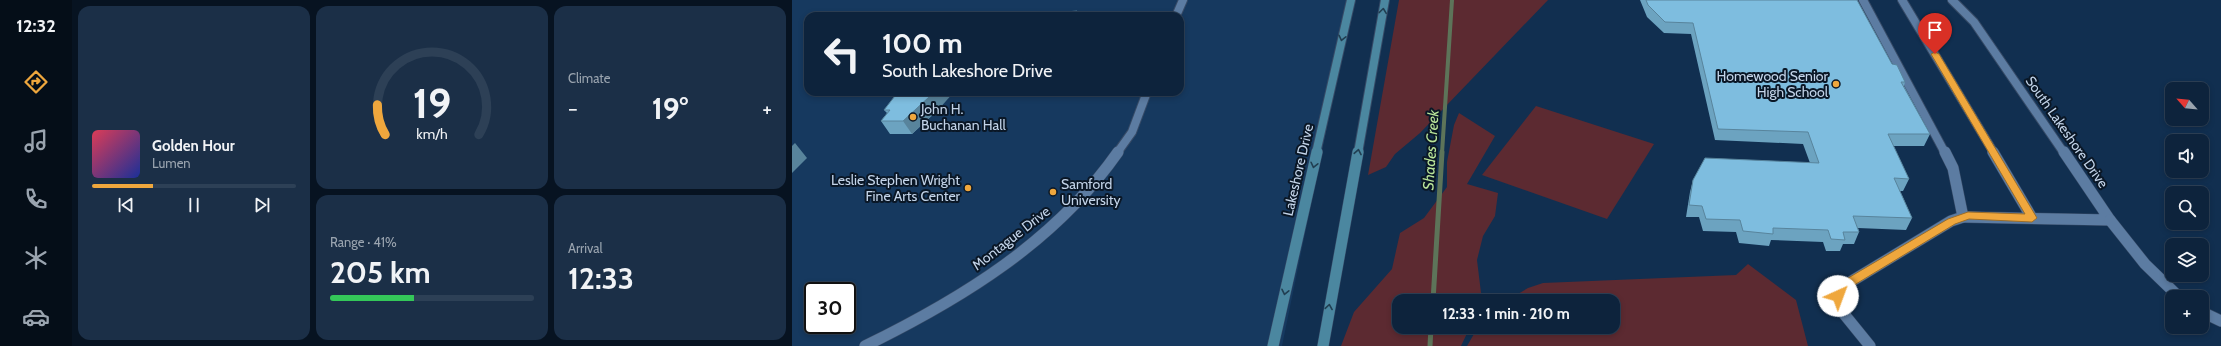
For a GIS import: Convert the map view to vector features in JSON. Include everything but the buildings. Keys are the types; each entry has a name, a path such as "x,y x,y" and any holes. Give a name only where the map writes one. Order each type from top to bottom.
{"main road":[{"name":"Lakeshore Drive","path":"1274,346 1351,0"},
{"path":"1323,346 1385,0"}],"street":[{"path":"1178,12 1182,0"},
{"path":"1863,0 1953,168 1963,217"},
{"path":"1902,0 2032,218"},
{"name":"South Lakeshore Drive","path":"1952,0 1974,22 2110,220 2144,264 2172,290"},
{"name":"Montague Drive","path":"865,346 908,326 1003,266 1048,232 1097,183 1130,136 1145,96"},
{"path":"1870,346 1844,314 1838,296 1842,287 1951,221 1968,216 2110,220"},
{"path":"2209,316 2221,322"}],"shaded area":[{"name":"Samford University","path":"792,0 1353,0 1282,346 792,346"},
{"path":"1399,0 1548,0 1420,133 1395,154 1386,167 1368,175"},
{"path":"1536,106 1654,144 1607,219 1482,175"},
{"path":"1459,113 1495,136 1467,184 1498,193 1495,216 1483,236 1477,260 1481,294 1392,294 1392,334 1467,334 1461,346 1341,346 1354,312 1392,269 1400,233 1424,218 1447,187 1447,162 1454,125"},
{"path":"1748,264 1796,300 1808,346 1467,346 1474,334 1620,334 1620,294 1518,294 1528,288 1543,283 1736,275"}],"waterway":[{"name":"Shades Creek","path":"1442,153 1452,0"},
{"name":"Shades Creek","path":"1433,294 1442,152"},
{"name":"Shades Creek","path":"1430,346 1431,334"}],"place":[{"name":"Homewood Senior High School","path":"1836,84"},
{"name":"John H. Buchanan Hall","path":"913,117"},
{"name":"Leslie Stephen Wright Fine Arts Center","path":"968,188"},
{"name":"Samford University","path":"1053,192"}],"route":[{"path":"1838,296 1842,287 1951,221 1968,216 2032,218 1935,54"}]}
